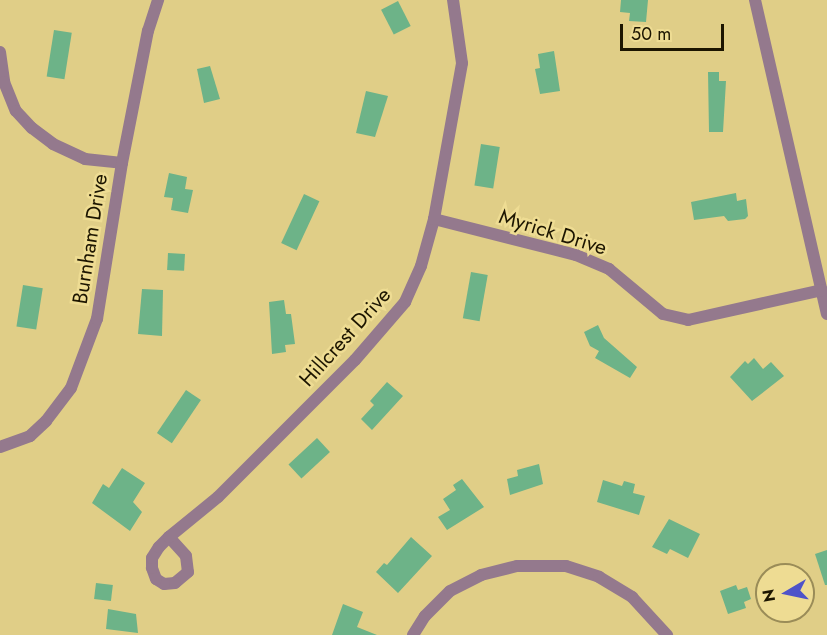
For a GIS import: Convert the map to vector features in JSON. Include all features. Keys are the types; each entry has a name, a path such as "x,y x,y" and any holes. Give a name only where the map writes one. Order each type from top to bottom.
{"street":[{"name":"Burnham Drive","path":"0,447 30,436 71,388 97,319 122,163 148,31 158,0"},
{"name":"Hillcrest Drive","path":"169,537 218,497 331,385 405,302 421,266 434,219 462,63 453,0"},
{"path":"755,0 827,314"},
{"path":"0,52 4,82 16,111 32,128 53,144 85,159 122,163"},
{"name":"Myrick Drive","path":"434,219 576,255 609,268 663,314 688,320 822,290"},
{"path":"413,635 425,616 450,591 481,575 517,566 566,566 599,577 632,597 667,635"}],"building":[{"path":"621,0 648,0 646,22 629,21 630,13 620,12"},
{"path":"398,1 411,26 394,35 381,10"},
{"path":"54,30 72,33 64,79 47,76"},
{"path":"554,51 560,91 540,94 535,69 540,68 538,54"},
{"path":"210,66 220,99 204,103 197,69"},
{"path":"708,72 719,72 719,81 726,81 723,132 709,132"},
{"path":"366,91 388,96 375,137 356,133"},
{"path":"481,144 500,147 493,188 474,185"},
{"path":"169,173 187,177 185,189 193,190 188,213 171,210 173,198 164,197"},
{"path":"736,193 737,201 746,199 748,216 745,219 728,221 724,216 694,220 691,202"},
{"path":"304,194 319,201 297,250 281,243"},
{"path":"168,253 185,254 184,271 167,270"},
{"path":"471,272 488,275 480,321 463,318"},
{"path":"23,285 43,288 36,330 16,326"},
{"path":"142,289 163,290 162,336 138,334"},
{"path":"284,300 286,314 291,314 295,344 285,345 286,352 272,354 269,302"},
{"path":"598,325 604,338 637,367 630,378 595,358 599,351 590,346 584,332"},
{"path":"754,358 763,369 771,362 784,376 752,401 730,377 745,361 748,364"},
{"path":"387,382 403,396 372,430 361,419 374,405 370,401"},
{"path":"186,390 201,400 172,443 157,433"},
{"path":"317,438 330,452 301,478 288,465"},
{"path":"539,464 543,484 510,495 507,479 518,476 517,470"},
{"path":"122,468 145,483 133,502 142,512 130,531 92,503 103,484 109,488"},
{"path":"462,479 484,507 447,530 438,517 450,510 443,499 456,490 453,485"},
{"path":"603,480 622,486 624,481 635,484 633,493 645,496 639,515 597,502"},
{"path":"669,519 700,534 688,558 670,549 667,554 652,547"},
{"path":"411,537 432,556 398,593 376,572 384,563 387,565"},
{"path":"827,550 827,585 825,585 815,554"},
{"path":"96,583 113,585 111,601 94,599"},
{"path":"736,585 738,590 747,587 751,599 744,602 746,608 728,614 720,591"},
{"path":"343,604 363,612 357,627 377,635 332,635"},
{"path":"108,609 136,614 138,633 106,629"}]}
